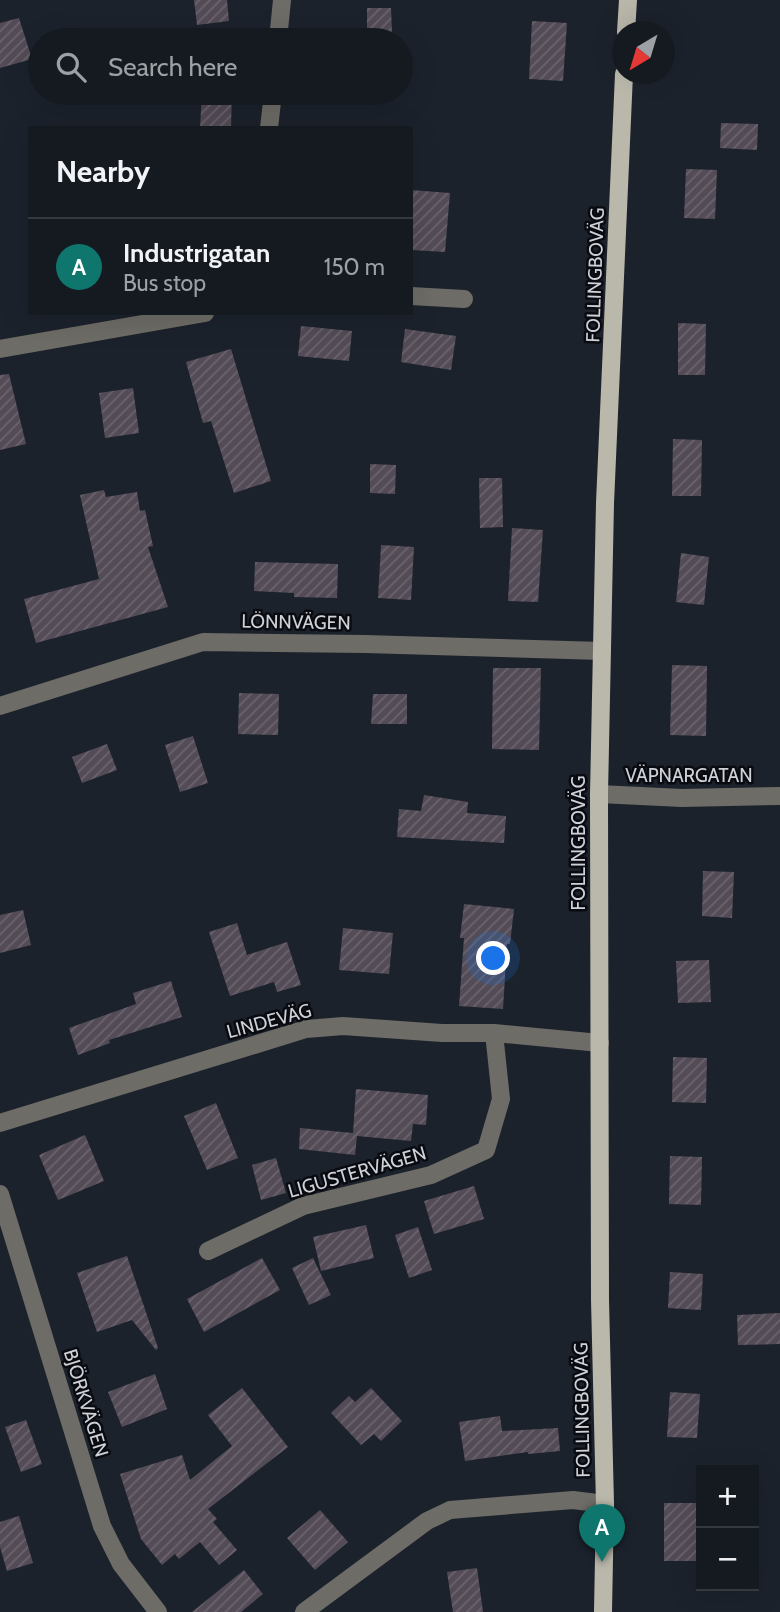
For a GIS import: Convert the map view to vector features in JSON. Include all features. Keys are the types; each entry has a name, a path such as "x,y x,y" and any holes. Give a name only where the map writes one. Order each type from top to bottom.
{"main road":[{"path":"627,21 628,0"},
{"name":"FOLLINGBOVÄG","path":"603,1612 599,794 605,503 624,84"}],"street":[{"path":"279,28 282,0"},
{"path":"269,126 272,105"},
{"path":"413,296 464,299"},
{"path":"0,349 194,315"},
{"name":"LÖNNVÄGEN","path":"0,706 203,642 602,652"},
{"name":"VÄPNARGATAN","path":"599,794 682,798 780,796"},
{"name":"LINDEVÄG","path":"0,1123 306,1029 343,1027 494,1033 600,1043"},
{"name":"LIGUSTERVÄGEN","path":"208,1251 303,1206 431,1175 486,1150 501,1099 494,1033"},
{"name":"BJÖRKVÄGEN","path":"0,1194 102,1526 121,1564 158,1612"},
{"path":"304,1612 427,1521 450,1510 573,1500 604,1504"}],"building":[{"path":"194,0 227,0 229,21 197,25"},
{"path":"367,8 391,8 392,28 367,28"},
{"path":"19,18 28,46 28,60 0,68 0,23"},
{"path":"532,21 567,23 563,81 529,79"},
{"path":"201,105 232,105 231,126 200,126"},
{"path":"721,123 758,124 757,150 720,148"},
{"path":"686,169 717,170 715,219 684,218"},
{"path":"413,190 450,193 445,252 413,250"},
{"path":"678,323 706,324 705,375 678,375"},
{"path":"301,326 352,331 349,361 298,356"},
{"path":"405,329 456,336 451,370 401,362"},
{"path":"231,349 271,481 234,493 211,421 203,423 186,362"},
{"path":"9,374 26,444 0,450 0,375"},
{"path":"133,388 139,433 105,438 99,393"},
{"path":"673,439 702,440 701,496 672,496"},
{"path":"370,464 396,465 395,494 370,493"},
{"path":"479,478 502,478 503,527 480,528"},
{"path":"104,490 106,497 137,492 140,511 145,510 153,546 148,547 168,607 36,643 24,599 99,579 80,495"},
{"path":"512,528 543,530 538,602 508,601"},
{"path":"381,545 414,547 411,600 378,598"},
{"path":"681,553 709,557 704,605 676,602"},
{"path":"255,562 338,564 337,598 294,597 294,593 254,591"},
{"path":"672,665 707,666 706,736 670,735"},
{"path":"493,668 541,668 539,750 492,749"},
{"path":"239,693 279,694 278,735 238,734"},
{"path":"373,694 407,694 407,724 371,724"},
{"path":"193,736 208,783 180,792 165,745"},
{"path":"107,744 117,770 82,783 72,757"},
{"path":"424,795 468,802 467,813 506,816 504,843 397,837 399,809 421,811"},
{"path":"703,871 734,872 732,918 702,916"},
{"path":"464,904 514,909 510,944 507,944 503,1009 459,1006 464,938 460,938"},
{"path":"23,910 31,945 0,953 0,915"},
{"path":"237,923 247,955 287,942 301,985 277,992 274,982 230,996 209,932"},
{"path":"343,928 393,933 389,974 339,970"},
{"path":"709,960 711,1002 678,1003 676,961"},
{"path":"171,981 182,1017 109,1040 110,1043 78,1055 69,1028 136,1004 133,993"},
{"path":"673,1057 707,1058 706,1103 672,1102"},
{"path":"356,1089 428,1095 426,1125 413,1124 411,1141 357,1136 355,1155 299,1149 300,1128 353,1133"},
{"path":"216,1103 238,1158 207,1170 184,1116"},
{"path":"85,1135 104,1181 58,1200 39,1155"},
{"path":"670,1156 702,1157 701,1205 669,1204"},
{"path":"276,1158 286,1193 261,1200 252,1165"},
{"path":"474,1186 484,1219 434,1234 424,1201"},
{"path":"366,1225 374,1258 321,1271 313,1237"},
{"path":"418,1227 432,1270 409,1278 395,1235"},
{"path":"127,1256 158,1348 156,1350 132,1320 97,1332 77,1273"},
{"path":"262,1258 280,1290 204,1332 187,1299"},
{"path":"313,1258 331,1295 309,1305 292,1268"},
{"path":"670,1272 703,1274 701,1310 668,1308"},
{"path":"780,1313 780,1344 738,1345 737,1315"},
{"path":"155,1374 167,1409 122,1427 108,1392"},
{"path":"242,1388 288,1447 208,1509 217,1519 213,1522 237,1550 219,1565 200,1542 179,1559 175,1554 162,1565 141,1539 120,1474 182,1455 190,1480 232,1446 208,1415"},
{"path":"371,1388 402,1421 381,1441 374,1434 361,1445 331,1413 349,1396 355,1402"},
{"path":"670,1392 700,1394 697,1438 667,1437"},
{"path":"500,1416 502,1431 558,1428 560,1451 528,1452 465,1461 459,1422"},
{"path":"26,1420 42,1464 21,1472 5,1427"},
{"path":"664,1503 696,1503 696,1561 664,1561"},
{"path":"320,1510 348,1542 315,1570 287,1538"},
{"path":"19,1516 33,1563 7,1571 0,1547 0,1522"},
{"path":"477,1568 483,1612 453,1612 447,1572"},
{"path":"244,1570 263,1594 241,1612 192,1612"}],"place":[{"name":"Industrigatan","path":"602,1562"}]}
